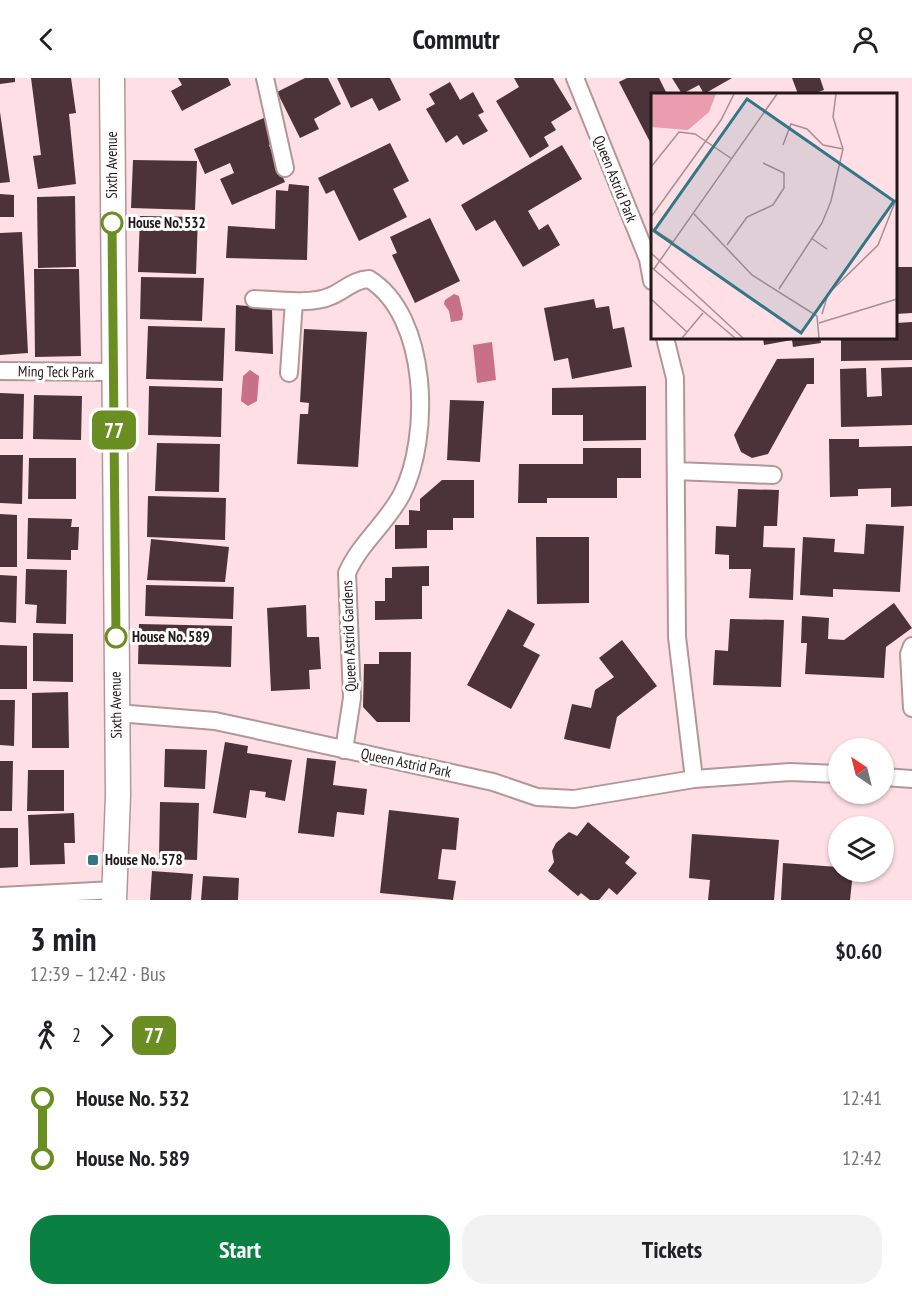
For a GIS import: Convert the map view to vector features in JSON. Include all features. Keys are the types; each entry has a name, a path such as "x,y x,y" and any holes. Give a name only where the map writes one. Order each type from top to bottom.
{"main road":[{"name":"Sixth Avenue","path":"112,78 118,796 114,895"}],"street":[{"path":"265,78 285,168"},
{"name":"Queen Astrid Park","path":"574,78 648,259 651,276"},
{"name":"Queen Astrid Gardens","path":"294,301 330,297 348,284 369,279 392,300 414,342 420,404 419,446 402,494 354,558 347,573 352,698 344,750"},
{"path":"254,299 294,301 290,374"},
{"path":"665,339 675,378 677,637 694,780"},
{"name":"Ming Teck Park","path":"0,371 113,372"},
{"path":"676,471 773,475"},
{"path":"912,646 909,654 912,708"},
{"name":"Queen Astrid Park","path":"117,713 215,721 493,782 537,798 574,800 694,780 790,771 828,773"},
{"path":"894,778 912,779"},
{"path":"0,896 114,895"}],"shaded area":[{"path":"454,294 459,296 463,314 462,320 451,322 449,311 444,304 445,300"},
{"path":"492,342 496,380 477,383 473,345"},
{"path":"250,370 259,376 257,401 248,406 241,401 243,376"}],"building":[{"path":"0,78 15,78 15,82 0,84"},
{"path":"31,78 71,78 76,113 69,114 76,184 38,189 33,156 41,155"},
{"path":"178,78 228,78 231,85 182,111 171,91 182,85"},
{"path":"305,78 328,78 341,104 314,119 319,129 300,138 277,92"},
{"path":"337,78 390,78 401,100 379,111 372,98 351,108"},
{"path":"514,78 553,78 572,109 551,122 556,130 544,137 549,146 530,158 496,101 519,87"},
{"path":"627,78 659,78 666,93 651,93 651,144 619,82"},
{"path":"672,78 732,78 706,93 699,85 681,93"},
{"path":"792,78 820,78 824,90 815,93 798,93"},
{"path":"450,82 460,100 473,92 484,112 478,115 488,131 463,145 457,135 446,143 426,109 435,104 429,94"},
{"path":"0,112 10,182 0,183"},
{"path":"266,117 276,142 269,145 285,182 232,205 220,179 234,173 230,163 205,174 194,149"},
{"path":"390,143 409,181 393,189 407,217 359,241 334,190 326,194 318,178"},
{"path":"562,145 582,179 528,211 539,230 548,224 560,245 523,267 495,220 476,231 461,205"},
{"path":"133,160 197,161 195,210 131,208"},
{"path":"289,184 309,186 307,260 226,258 228,226 275,229 276,190 288,191"},
{"path":"0,194 14,195 14,217 0,217"},
{"path":"75,196 76,267 38,268 37,197"},
{"path":"140,216 198,217 196,274 138,272"},
{"path":"430,218 460,281 415,303 392,255 397,253 390,237"},
{"path":"22,232 28,353 0,355 0,233"},
{"path":"897,267 912,267 912,313 897,314"},
{"path":"34,269 79,269 81,356 35,357"},
{"path":"141,277 204,278 202,321 140,319"},
{"path":"594,299 596,308 609,306 613,329 624,327 632,367 572,379 568,358 554,361 544,308"},
{"path":"236,305 272,308 273,354 235,351"},
{"path":"912,322 912,360 841,361 841,339 897,339 897,323"},
{"path":"148,326 225,328 223,381 146,379"},
{"path":"304,329 367,332 358,467 297,464 300,414 308,414 309,403 300,402"},
{"path":"763,339 820,339 821,343 793,347 792,340 764,345"},
{"path":"814,358 814,384 807,384 768,454 752,458 741,452 734,435 777,359"},
{"path":"912,367 912,425 841,427 840,369 866,368 867,397 882,396 881,368"},
{"path":"149,386 222,388 221,437 148,435"},
{"path":"646,386 646,440 583,441 583,415 552,415 552,388"},
{"path":"0,393 24,394 23,439 0,439"},
{"path":"34,395 82,396 81,440 33,439"},
{"path":"450,400 484,401 480,462 447,460"},
{"path":"829,439 859,439 859,447 912,446 912,506 891,507 891,488 858,489 858,496 830,497"},
{"path":"157,443 220,444 219,492 155,491"},
{"path":"583,448 641,448 641,478 617,478 617,498 547,498 547,503 518,503 519,464 583,464"},
{"path":"0,455 23,455 22,504 0,503"},
{"path":"29,458 76,458 76,499 28,499"},
{"path":"442,480 474,480 474,518 453,518 453,530 427,530 427,548 395,549 395,525 409,525 409,510 420,511 420,499"},
{"path":"738,489 779,490 777,526 764,526 763,547 795,548 793,600 749,598 751,569 729,569 729,555 715,554 716,526 736,527"},
{"path":"148,496 226,498 225,540 147,537"},
{"path":"0,514 17,515 17,567 0,567"},
{"path":"28,518 72,519 71,527 79,527 78,550 71,550 71,560 27,559"},
{"path":"866,524 904,526 900,592 833,589 833,597 800,595 803,537 835,539 834,552 864,554"},
{"path":"536,537 589,537 589,603 537,604"},
{"path":"151,539 229,547 225,582 147,580"},
{"path":"429,566 429,586 422,586 422,619 375,620 375,601 385,601 385,578 392,578 392,567"},
{"path":"26,569 67,570 66,624 36,623 37,605 25,604"},
{"path":"0,575 17,576 16,623 0,622"},
{"path":"146,585 234,587 233,619 145,616"},
{"path":"894,603 912,628 886,647 884,678 805,674 807,643 801,643 802,616 829,618 828,639 844,640"},
{"path":"306,605 307,637 319,637 321,669 309,670 310,689 271,691 267,608"},
{"path":"508,609 535,624 523,646 540,655 511,709 467,685"},
{"path":"730,619 784,620 781,687 713,685 715,650 728,651"},
{"path":"139,624 232,626 231,667 138,664"},
{"path":"33,633 73,634 73,682 33,681"},
{"path":"622,640 657,686 617,717 610,749 564,739 572,704 591,708 595,690 614,677 599,658"},
{"path":"0,645 27,646 27,689 0,689"},
{"path":"379,652 411,652 410,722 377,722 363,707 364,664 379,664"},
{"path":"68,692 69,748 32,748 32,693"},
{"path":"0,700 15,700 14,746 0,745"},
{"path":"225,742 248,746 247,753 292,760 285,801 265,797 266,792 250,790 246,818 213,813"},
{"path":"165,749 207,750 205,789 164,787"},
{"path":"307,758 336,761 333,785 367,789 364,815 337,812 334,837 298,833"},
{"path":"0,761 13,761 12,811 0,811"},
{"path":"28,770 64,770 64,811 27,811"},
{"path":"160,802 199,803 197,860 159,859"},
{"path":"389,810 459,818 456,850 442,849 438,879 456,881 453,900 380,893"},
{"path":"74,813 75,843 64,843 65,864 30,865 28,815"},
{"path":"588,822 630,857 625,863 637,873 617,895 609,888 599,900 590,900 581,893 578,896 548,871 554,862 552,851 556,843 569,832 577,836"},
{"path":"0,828 18,828 18,867 0,868"},
{"path":"692,834 779,840 774,900 708,900 710,880 689,878"},
{"path":"783,863 828,866 828,882 852,882 850,900 781,900"},
{"path":"152,871 193,874 191,900 150,900"},
{"path":"203,876 239,878 238,900 201,900"}],"bus line":[{"name":"77","path":"112,223 116,637"}],"place":[{"name":"House No. 532","path":"112,223"},
{"name":"House No. 589","path":"116,637"},
{"name":"House No. 578","path":"93,860"}]}
